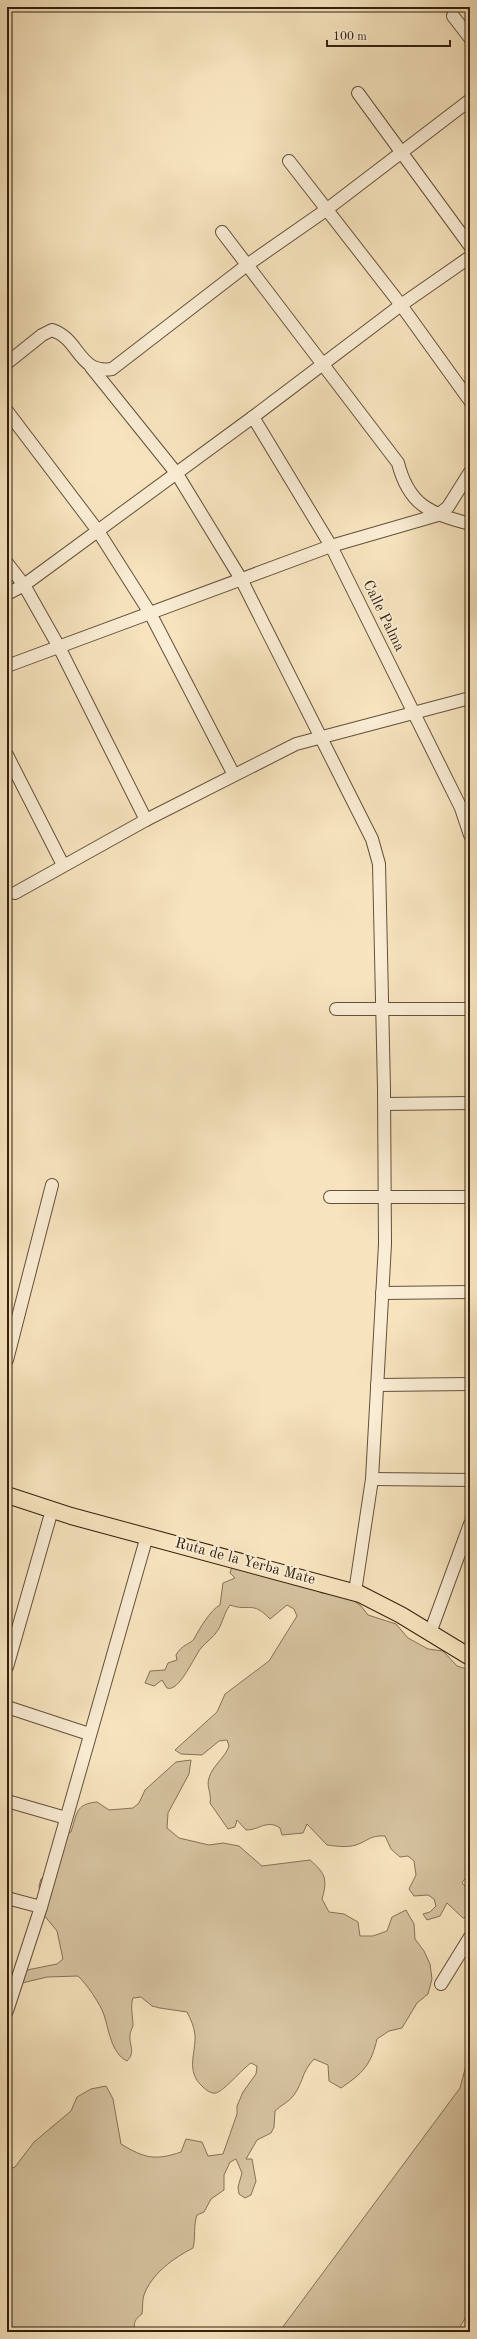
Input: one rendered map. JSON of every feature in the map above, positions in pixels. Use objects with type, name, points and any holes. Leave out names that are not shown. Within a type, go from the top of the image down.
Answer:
[{"type":"main road","name":"Ruta de la Yerba Mate","points":[[7,1495],[52,1510],[355,1592],[382,1604],[470,1657]]},
{"type":"street","points":[[453,16],[470,38]]},
{"type":"street","points":[[358,93],[470,246]]},
{"type":"street","points":[[91,367],[100,371],[112,369],[119,365],[247,265],[326,210],[470,100]]},
{"type":"street","points":[[289,161],[401,305],[470,401]]},
{"type":"street","points":[[222,232],[398,462],[402,479],[417,502],[438,515],[470,524]]},
{"type":"street","points":[[7,594],[24,586],[177,474],[401,305],[470,257]]},
{"type":"street","points":[[7,363],[42,335],[52,330],[62,333],[177,474],[241,579],[322,737],[372,839],[379,864],[385,1104],[385,1197],[382,1293],[372,1479],[355,1592]]},
{"type":"street","points":[[7,411],[98,531],[150,613],[234,775]]},
{"type":"street","name":"Calle Palma","points":[[253,417],[331,546],[413,714],[461,808],[470,835]]},
{"type":"street","points":[[7,666],[331,546],[438,515],[448,507],[470,472]]},
{"type":"street","points":[[7,563],[24,586],[59,648],[146,820]]},
{"type":"street","points":[[15,893],[146,820],[296,744],[470,698]]},
{"type":"street","points":[[7,754],[64,865]]},
{"type":"street","points":[[336,1009],[470,1009]]},
{"type":"street","points":[[385,1104],[470,1103]]},
{"type":"street","points":[[7,1360],[52,1185]]},
{"type":"street","points":[[330,1196],[470,1197]]},
{"type":"street","points":[[382,1293],[470,1292]]},
{"type":"street","points":[[377,1385],[470,1384]]},
{"type":"street","points":[[372,1479],[470,1480]]},
{"type":"street","points":[[7,1667],[52,1510]]},
{"type":"street","points":[[430,1633],[470,1524]]},
{"type":"street","points":[[7,2011],[9,1997],[41,1907],[88,1734],[147,1536]]},
{"type":"street","points":[[7,1707],[88,1734]]},
{"type":"street","points":[[7,1801],[66,1818]]},
{"type":"street","points":[[7,1898],[41,1907]]},
{"type":"street","points":[[441,1984],[470,1937]]},
{"type":"shaded area","points":[[232,1566],[307,1586],[322,1593],[349,1597],[361,1606],[368,1615],[396,1624],[408,1638],[428,1649],[443,1651],[457,1666],[470,1670],[470,1827],[467,1840],[471,1868],[470,1873],[462,1883],[470,1891],[470,1916],[463,1918],[447,1903],[440,1916],[427,1920],[423,1914],[430,1912],[436,1906],[434,1899],[428,1895],[414,1896],[409,1889],[416,1875],[414,1861],[408,1856],[400,1857],[391,1849],[385,1836],[372,1837],[352,1846],[341,1846],[327,1845],[307,1824],[303,1833],[282,1835],[280,1828],[271,1825],[246,1830],[237,1820],[235,1827],[228,1829],[210,1803],[208,1781],[213,1770],[229,1746],[227,1740],[219,1741],[202,1755],[181,1754],[175,1750],[217,1712],[225,1694],[269,1661],[297,1616],[294,1609],[287,1605],[270,1619],[264,1613],[254,1608],[236,1607],[230,1605],[220,1627],[201,1648],[177,1685],[172,1688],[167,1688],[162,1680],[154,1686],[145,1683],[150,1671],[165,1670],[168,1663],[177,1660],[176,1655],[178,1652],[193,1640],[209,1615],[216,1607],[220,1605],[223,1583],[235,1578],[230,1573]]},
{"type":"shaded area","points":[[191,1760],[189,1774],[168,1813],[167,1828],[179,1838],[209,1845],[223,1843],[239,1846],[262,1866],[310,1860],[319,1869],[324,1877],[325,1886],[322,1899],[329,1912],[344,1914],[358,1922],[360,1936],[373,1936],[387,1931],[392,1917],[406,1910],[414,1924],[415,1939],[424,1951],[430,1964],[432,1979],[428,1994],[417,2003],[402,2028],[389,2031],[377,2039],[372,2056],[365,2068],[355,2078],[341,2088],[329,2081],[328,2065],[314,2059],[307,2069],[294,2095],[290,2100],[275,2111],[274,2127],[271,2133],[257,2140],[246,2159],[252,2159],[256,2181],[251,2195],[245,2198],[239,2194],[238,2187],[242,2173],[236,2159],[230,2162],[224,2175],[224,2190],[211,2199],[204,2212],[197,2215],[193,2248],[178,2256],[164,2267],[152,2280],[148,2287],[143,2297],[142,2314],[134,2324],[135,2332],[7,2332],[7,2170],[15,2167],[34,2142],[71,2111],[77,2097],[91,2089],[106,2086],[113,2099],[121,2144],[136,2152],[150,2157],[164,2157],[172,2155],[181,2152],[186,2139],[202,2142],[208,2156],[223,2154],[237,2114],[237,2106],[243,2092],[256,2074],[257,2066],[251,2063],[216,2093],[207,2090],[194,2075],[193,2062],[195,2035],[187,2012],[152,2006],[141,1997],[133,1998],[132,2001],[133,2026],[130,2033],[130,2039],[132,2052],[127,2061],[117,2053],[100,2006],[78,1976],[47,1977],[18,1984],[12,1981],[12,1973],[57,1964],[63,1959],[57,1931],[43,1914],[39,1886],[41,1879],[52,1868],[64,1835],[71,1832],[78,1811],[84,1805],[97,1802],[109,1810],[133,1808],[139,1803],[145,1790],[176,1762]]},
{"type":"shaded area","points":[[470,2050],[470,2310],[457,2332],[279,2332],[460,2088]]}]
